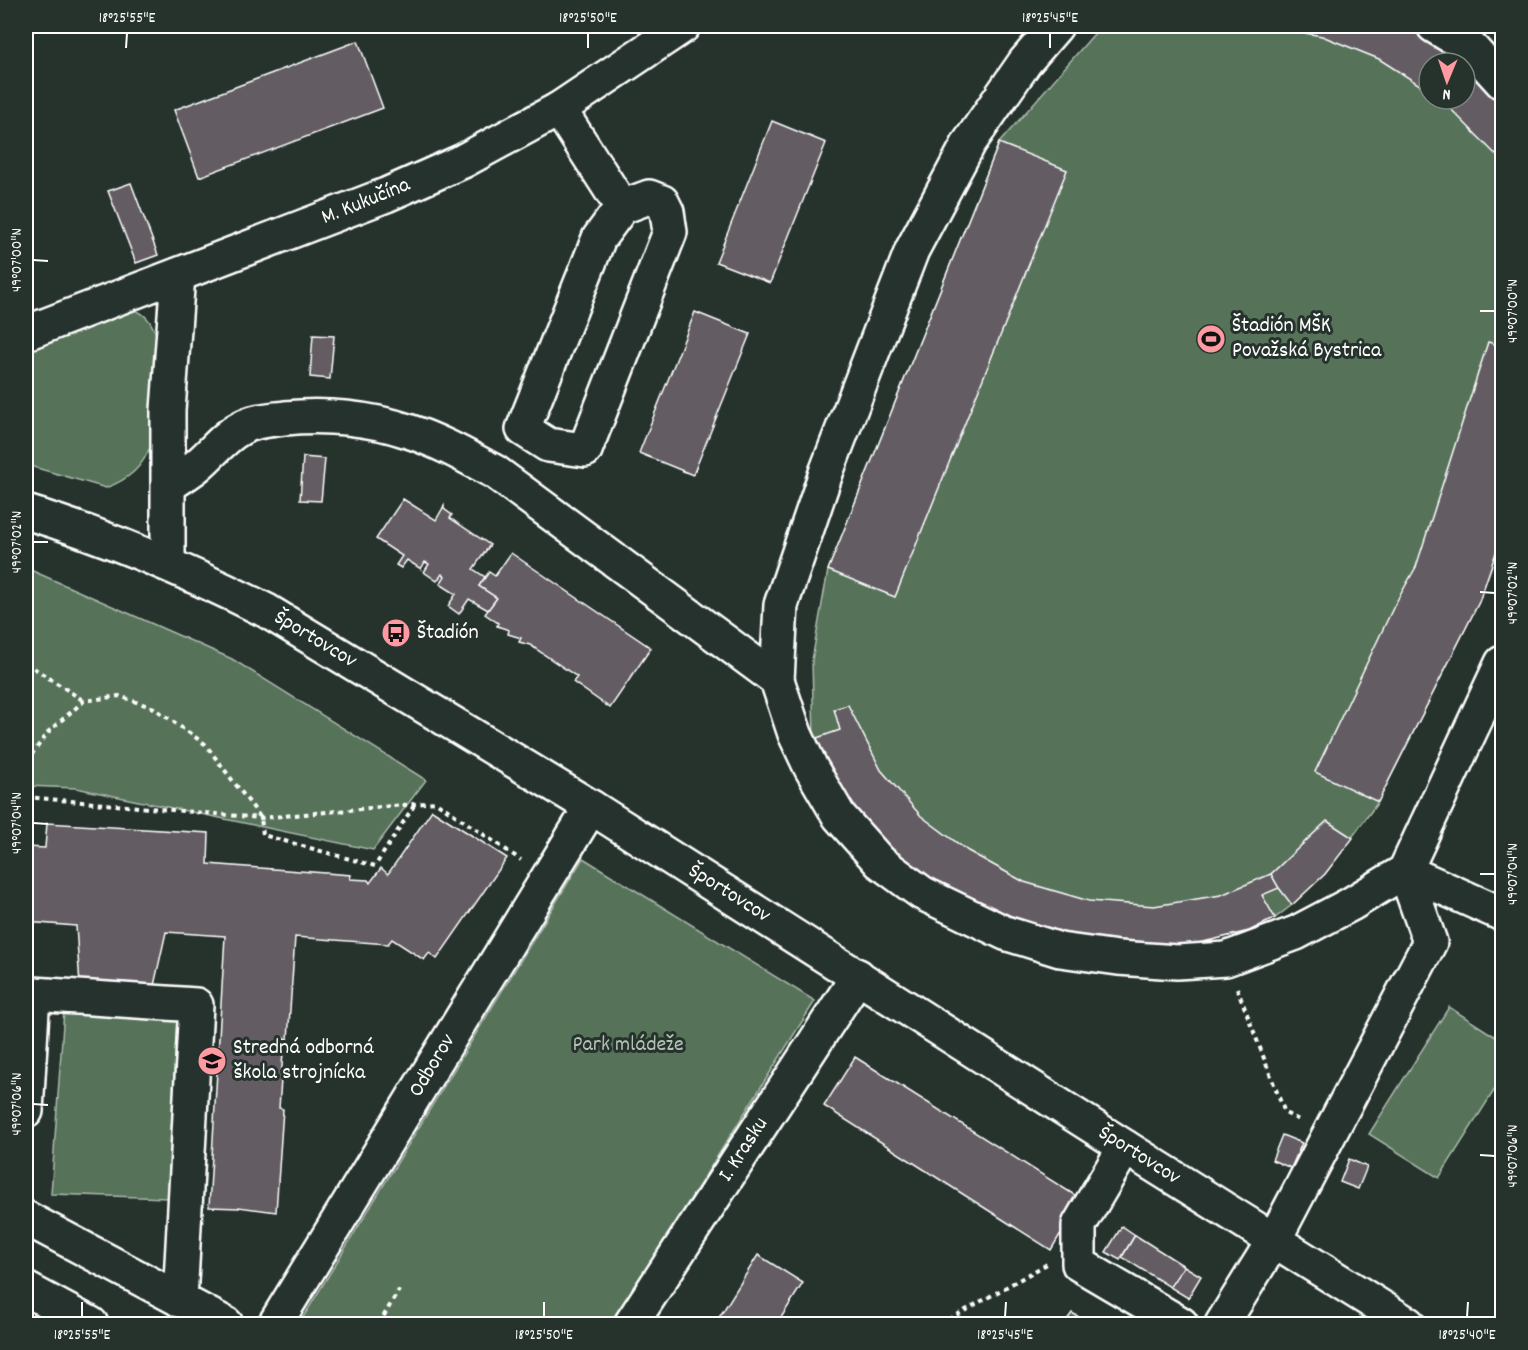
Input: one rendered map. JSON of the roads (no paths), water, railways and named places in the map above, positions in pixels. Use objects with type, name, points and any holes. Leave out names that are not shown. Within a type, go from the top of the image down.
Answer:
[{"type":"street","name":"M. Kukučína","points":[[26,333],[386,195],[463,161],[559,109],[683,26]]},
{"type":"street","points":[[1056,26],[1025,62],[969,143],[912,250],[827,470],[781,605],[777,680],[795,734],[811,768],[839,816],[880,862],[922,893],[1005,933],[1060,950],[1118,958],[1177,962],[1226,959],[1296,933],[1351,904],[1405,871],[1503,663]]},
{"type":"street","points":[[1434,26],[1472,49],[1503,82]]},
{"type":"street","points":[[559,109],[622,207]]},
{"type":"street","points":[[649,197],[662,202],[668,212],[670,232],[585,450],[548,445],[523,429],[599,237],[622,207],[649,197]]},
{"type":"street","points":[[168,564],[169,380],[178,275]]},
{"type":"street","points":[[169,485],[200,463],[231,434],[241,427],[258,421],[308,416],[327,417],[408,430],[444,445],[495,472],[777,680]]},
{"type":"street","points":[[26,491],[57,521]]},
{"type":"street","name":"Športovcov","points":[[26,512],[57,521],[168,564],[267,611],[591,807],[1125,1148],[1408,1324]]},
{"type":"street","name":"Odborov","points":[[275,1324],[591,807]]},
{"type":"street","points":[[1405,871],[1503,914]]},
{"type":"street","points":[[1222,1324],[1274,1240],[1430,942],[1405,871]]},
{"type":"street","name":"I. Krasku","points":[[632,1324],[858,976]]},
{"type":"street","points":[[26,1111],[33,994],[196,1005],[180,1300]]},
{"type":"street","points":[[1125,1148],[1079,1225],[1079,1264],[1181,1324]]},
{"type":"street","points":[[26,1218],[226,1324]]},
{"type":"street","points":[[26,1289],[91,1324]]},
{"type":"place","name":"Štadión MŠK Považská Bystrica","points":[[1211,339]]},
{"type":"place","name":"Štadión","points":[[396,633]]},
{"type":"place","name":"Stredná odborná škola strojnícka","points":[[212,1061]]},
{"type":"park label","name":"Park mládeže","points":[[628,1045]]}]
